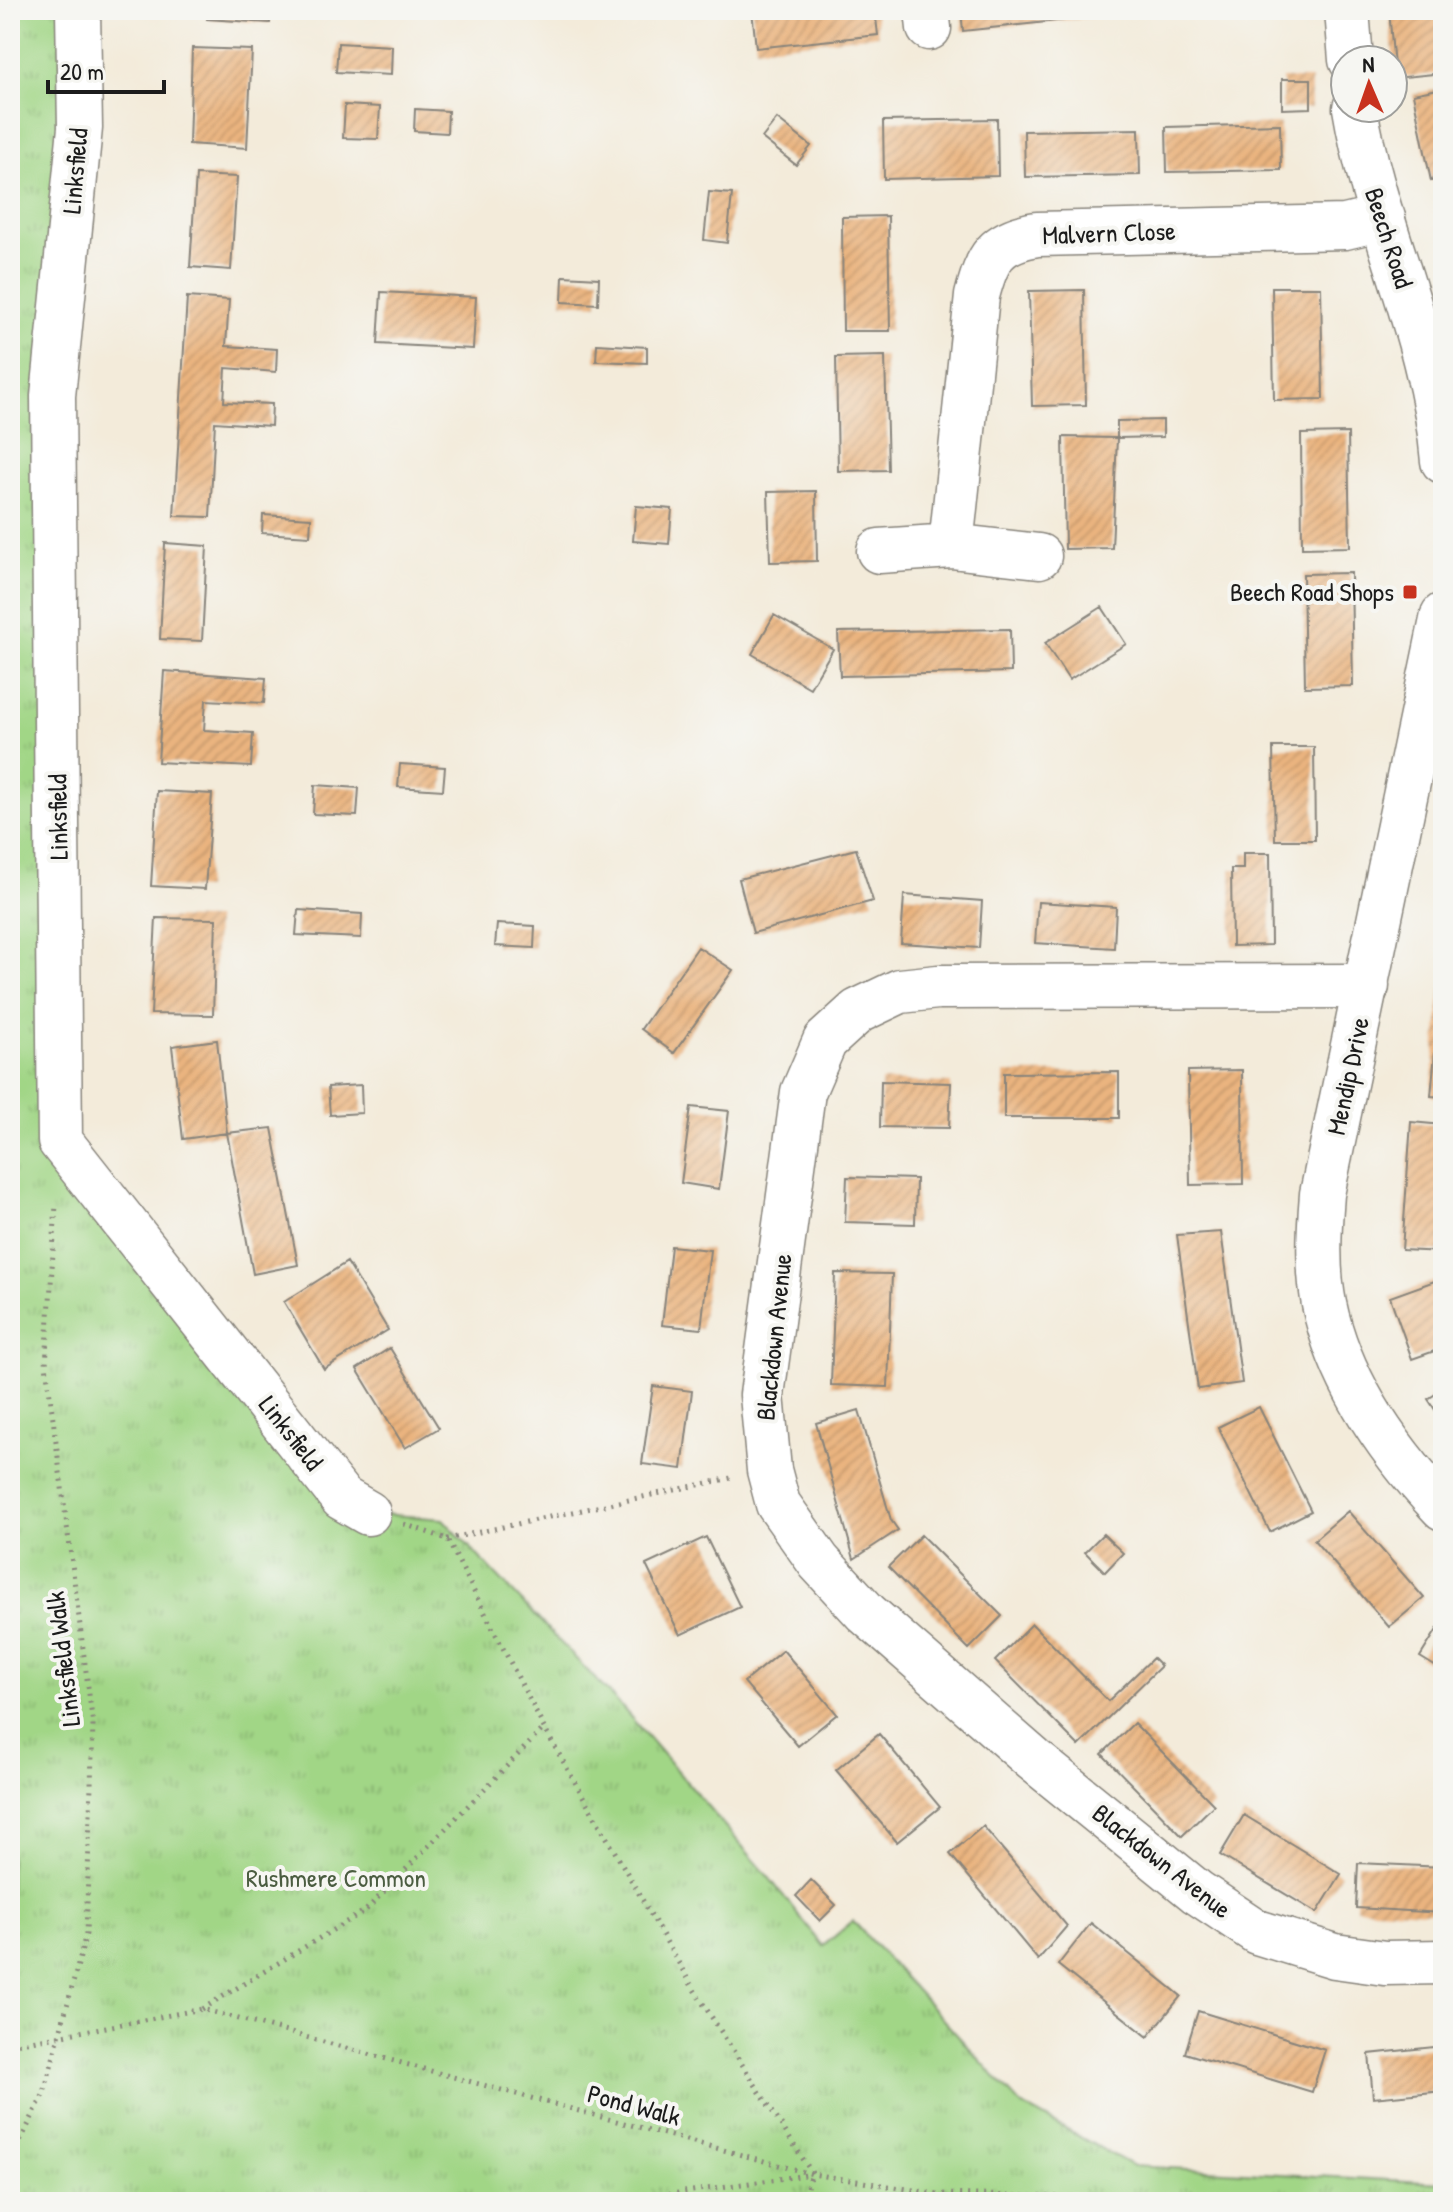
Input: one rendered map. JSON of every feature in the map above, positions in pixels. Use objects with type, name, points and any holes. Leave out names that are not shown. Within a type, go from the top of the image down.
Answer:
[{"type":"street","name":"Linksfield","points":[[78,10],[80,128],[53,396],[60,1141],[342,1498],[368,1513]]},
{"type":"street","points":[[1347,10],[1350,44]]},
{"type":"street","name":"Beech Road","points":[[1358,124],[1366,169],[1425,358],[1443,461]]},
{"type":"street","name":"Malvern Close","points":[[951,546],[977,296],[985,265],[998,248],[1017,237],[1037,234],[1345,227],[1383,218]]},
{"type":"street","points":[[879,551],[951,546],[1039,556]]},
{"type":"street","name":"Mendip Drive","points":[[1443,615],[1322,1194],[1319,1237],[1324,1306],[1350,1374],[1379,1431],[1402,1463],[1443,1508]]},
{"type":"street","name":"Blackdown Avenue","points":[[1367,986],[938,987],[900,991],[858,1011],[825,1041],[803,1092],[762,1395],[769,1470],[778,1504],[819,1562],[866,1613],[1034,1760],[1197,1892],[1257,1932],[1335,1956],[1385,1963],[1443,1962]]},
{"type":"path","name":"Linksfield Walk","points":[[10,2162],[44,2093],[86,1934],[93,1725],[46,1365],[60,1141]]},
{"type":"path","points":[[368,1513],[447,1539],[769,1470]]},
{"type":"path","points":[[447,1539],[544,1728],[693,1988],[812,2174]]},
{"type":"path","points":[[202,2009],[366,1910],[544,1728]]},
{"type":"path","name":"Pond Walk","points":[[10,2045],[202,2009],[812,2174],[939,2194],[1258,2202]]},
{"type":"path","points":[[613,2202],[812,2174]]},
{"type":"path","points":[[801,2202],[812,2174]]},
{"type":"green space","name":"Rushmere Common","points":[[10,10],[78,10],[60,1141],[369,1513],[443,1519],[621,1706],[767,1875],[823,1946],[853,1921],[1021,2105],[1133,2166],[1443,2183],[1443,2202],[10,2202]]},
{"type":"building","points":[[208,10],[271,10],[270,23],[207,19]]},
{"type":"building","points":[[752,10],[875,10],[878,35],[756,48]]},
{"type":"building","points":[[961,10],[1111,10],[1112,15],[963,31]]},
{"type":"building","points":[[1389,10],[1443,10],[1443,73],[1409,77],[1409,44],[1392,44]]},
{"type":"building","points":[[338,43],[392,46],[391,75],[336,72]]},
{"type":"building","points":[[192,48],[252,50],[247,148],[189,144]]},
{"type":"building","points":[[1282,79],[1311,79],[1311,108],[1282,109]]},
{"type":"building","points":[[1443,88],[1443,179],[1431,181],[1413,94]]},
{"type":"building","points":[[345,105],[380,107],[378,139],[343,138]]},
{"type":"building","points":[[415,109],[448,111],[447,133],[414,131]]},
{"type":"building","points":[[777,119],[811,146],[796,165],[762,138]]},
{"type":"building","points":[[997,119],[998,176],[884,179],[883,121]]},
{"type":"building","points":[[1280,124],[1281,170],[1167,172],[1166,127]]},
{"type":"building","points":[[1139,129],[1140,175],[1025,177],[1024,131]]},
{"type":"building","points":[[196,175],[237,177],[231,270],[190,267]]},
{"type":"building","points":[[709,192],[732,194],[727,243],[704,240]]},
{"type":"building","points":[[888,216],[890,331],[843,331],[842,217]]},
{"type":"building","points":[[563,276],[599,278],[598,304],[562,302]]},
{"type":"building","points":[[1272,287],[1321,287],[1323,399],[1274,400]]},
{"type":"building","points":[[1084,290],[1086,405],[1032,406],[1029,291]]},
{"type":"building","points":[[381,292],[476,297],[473,349],[378,344]]},
{"type":"building","points":[[187,297],[229,300],[226,346],[277,349],[276,372],[226,368],[224,402],[272,404],[271,426],[215,422],[210,517],[174,516]]},
{"type":"building","points":[[597,344],[647,347],[647,363],[596,361]]},
{"type":"building","points":[[885,356],[888,470],[838,471],[836,357]]},
{"type":"building","points":[[1163,420],[1163,437],[1117,438],[1117,421]]},
{"type":"building","points":[[1348,433],[1350,547],[1302,548],[1301,434]]},
{"type":"building","points":[[1063,437],[1117,438],[1112,548],[1065,549]]},
{"type":"building","points":[[816,491],[817,561],[770,562],[768,492]]},
{"type":"building","points":[[636,506],[672,509],[669,544],[633,541]]},
{"type":"building","points":[[263,515],[311,518],[310,536],[262,533]]},
{"type":"building","points":[[165,543],[207,546],[202,641],[160,639]]},
{"type":"building","points":[[1351,573],[1353,686],[1305,687],[1303,574]]},
{"type":"building","points":[[1102,607],[1126,644],[1069,680],[1045,643]]},
{"type":"building","points":[[774,615],[833,649],[810,688],[752,654]]},
{"type":"building","points":[[1010,629],[1011,672],[840,676],[838,632]]},
{"type":"building","points":[[164,671],[266,678],[264,703],[206,700],[204,730],[253,733],[251,767],[158,762]]},
{"type":"building","points":[[1273,747],[1314,747],[1315,840],[1275,840]]},
{"type":"building","points":[[400,764],[445,767],[443,790],[398,787]]},
{"type":"building","points":[[315,785],[359,788],[357,816],[313,814]]},
{"type":"building","points":[[157,791],[212,794],[205,889],[151,886]]},
{"type":"building","points":[[856,849],[873,901],[753,933],[739,879]]},
{"type":"building","points":[[1243,853],[1270,853],[1271,945],[1232,946],[1231,869],[1243,869]]},
{"type":"building","points":[[904,895],[982,901],[979,948],[901,943]]},
{"type":"building","points":[[1038,902],[1116,907],[1114,948],[1035,943]]},
{"type":"building","points":[[298,910],[362,914],[361,938],[296,935]]},
{"type":"building","points":[[156,918],[216,919],[213,1015],[151,1014]]},
{"type":"building","points":[[497,924],[535,926],[534,948],[495,946]]},
{"type":"building","points":[[698,947],[733,970],[674,1053],[641,1029]]},
{"type":"building","points":[[1443,988],[1443,1097],[1431,1096]]},
{"type":"building","points":[[217,1040],[227,1133],[183,1139],[172,1046]]},
{"type":"building","points":[[1242,1070],[1243,1184],[1190,1185],[1188,1071]]},
{"type":"building","points":[[1119,1072],[1119,1118],[1004,1118],[1004,1073]]},
{"type":"building","points":[[881,1081],[951,1083],[949,1128],[880,1127]]},
{"type":"building","points":[[361,1085],[362,1113],[330,1115],[328,1087]]},
{"type":"building","points":[[691,1107],[729,1111],[719,1189],[681,1183]]},
{"type":"building","points":[[1411,1122],[1443,1125],[1443,1252],[1402,1250]]},
{"type":"building","points":[[272,1128],[298,1265],[253,1274],[227,1133]]},
{"type":"building","points":[[847,1177],[916,1179],[915,1224],[845,1222]]},
{"type":"building","points":[[1221,1232],[1242,1383],[1198,1389],[1177,1235]]},
{"type":"building","points":[[671,1246],[710,1250],[701,1329],[662,1325]]},
{"type":"building","points":[[347,1262],[388,1330],[324,1369],[284,1302]]},
{"type":"building","points":[[835,1273],[892,1274],[888,1387],[831,1385]]},
{"type":"building","points":[[1443,1278],[1443,1348],[1412,1359],[1390,1297]]},
{"type":"building","points":[[390,1348],[439,1428],[405,1448],[357,1369]]},
{"type":"building","points":[[653,1386],[692,1391],[682,1469],[642,1464]]},
{"type":"building","points":[[1443,1389],[1443,1422],[1428,1399]]},
{"type":"building","points":[[1259,1407],[1311,1511],[1270,1532],[1218,1427]]},
{"type":"building","points":[[859,1410],[891,1520],[898,1530],[854,1559],[816,1423]]},
{"type":"building","points":[[1348,1511],[1424,1598],[1389,1627],[1314,1540]]},
{"type":"building","points":[[1103,1534],[1123,1553],[1105,1572],[1085,1552]]},
{"type":"building","points":[[921,1535],[1002,1616],[969,1649],[888,1567]]},
{"type":"building","points":[[706,1537],[740,1607],[680,1635],[646,1565]]},
{"type":"building","points":[[1443,1620],[1443,1671],[1420,1657]]},
{"type":"building","points":[[1032,1624],[1108,1701],[1153,1658],[1161,1666],[1079,1746],[995,1661]]},
{"type":"building","points":[[783,1650],[837,1714],[798,1746],[744,1682]]},
{"type":"building","points":[[1134,1723],[1214,1805],[1182,1836],[1102,1754]]},
{"type":"building","points":[[879,1734],[940,1807],[897,1842],[836,1770]]},
{"type":"building","points":[[1244,1815],[1341,1874],[1317,1913],[1220,1855]]},
{"type":"building","points":[[983,1826],[1067,1926],[1038,1960],[950,1854]]},
{"type":"building","points":[[1358,1863],[1443,1867],[1443,1913],[1356,1908]]},
{"type":"building","points":[[811,1880],[836,1905],[820,1921],[796,1896]]},
{"type":"building","points":[[1091,1923],[1181,1996],[1148,2037],[1058,1965]]},
{"type":"building","points":[[1198,2011],[1325,2050],[1312,2092],[1185,2053]]},
{"type":"building","points":[[1443,2046],[1443,2091],[1373,2098],[1369,2054]]},
{"type":"place","name":"Beech Road Shops","points":[[1410,592]]}]
